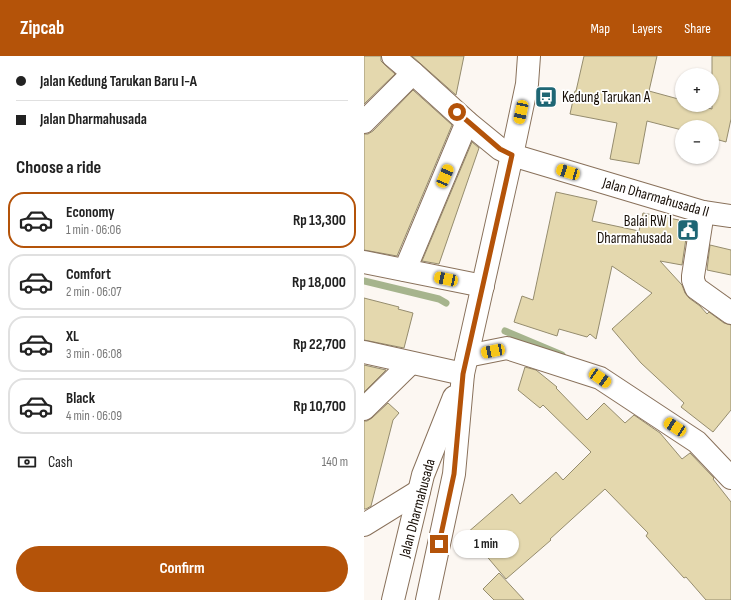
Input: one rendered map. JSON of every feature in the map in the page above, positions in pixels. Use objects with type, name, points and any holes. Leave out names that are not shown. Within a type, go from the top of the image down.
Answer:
[{"type":"street","name":"Jalan Dharmahusada II","points":[[393,56],[467,122],[500,149],[512,155],[703,212],[731,216]]},
{"type":"street","name":"Jalan Dharmahusada","points":[[427,600],[454,474],[465,365],[527,84],[529,56]]},
{"type":"street","name":"Jalan Dharmahusada","points":[[527,84],[538,56]]},
{"type":"street","points":[[364,122],[413,73]]},
{"type":"street","points":[[405,270],[467,122]]},
{"type":"street","points":[[703,212],[693,280],[696,288],[731,313]]},
{"type":"street","points":[[364,262],[483,286]]},
{"type":"street","points":[[364,352],[411,363],[465,365],[506,348],[600,378],[696,442],[731,478]]},
{"type":"street","points":[[364,409],[411,363]]},
{"type":"street","name":"Jalan Dharmahusada","points":[[393,600],[423,476],[465,365]]},
{"type":"street","points":[[364,525],[419,491]]},
{"type":"building","points":[[364,56],[381,56],[381,61],[395,74],[364,104]]},
{"type":"building","points":[[412,56],[464,56],[456,95],[421,64]]},
{"type":"building","points":[[584,56],[657,56],[649,91],[675,98],[675,112],[719,112],[719,68],[712,68],[712,56],[731,56],[731,119],[726,142],[719,140],[719,120],[675,120],[675,128],[647,121],[639,164],[610,159],[617,123],[570,114]]},
{"type":"building","points":[[413,90],[452,125],[397,256],[364,250],[364,134],[368,134],[373,131]]},
{"type":"building","points":[[472,142],[479,148],[439,264],[422,261]]},
{"type":"building","points":[[556,192],[597,201],[592,221],[639,231],[643,213],[679,220],[679,223],[688,225],[682,265],[660,261],[682,285],[689,298],[700,306],[707,314],[709,312],[724,323],[731,325],[731,410],[713,432],[681,407],[684,403],[641,363],[612,329],[652,293],[612,266],[596,339],[590,334],[587,337],[559,329],[557,336],[514,322],[522,296],[533,300]]},
{"type":"building","points":[[710,245],[731,250],[731,275],[707,270]]},
{"type":"building","points":[[364,298],[399,307],[398,309],[413,313],[404,348],[364,340]]},
{"type":"building","points":[[364,365],[386,370],[364,392]]},
{"type":"building","points":[[525,367],[536,370],[557,387],[556,388],[587,420],[604,403],[625,423],[634,415],[660,433],[682,459],[690,453],[714,478],[713,479],[731,502],[731,600],[706,600],[646,536],[648,533],[605,489],[550,539],[551,540],[506,579],[467,533],[512,494],[520,504],[556,472],[563,480],[591,452],[543,405],[540,408],[518,390]]},
{"type":"building","points":[[388,403],[399,413],[393,420],[371,506],[364,509],[364,421],[372,418]]},
{"type":"building","points":[[499,573],[524,600],[494,600],[483,589]]},
{"type":"waterway","points":[[364,281],[439,299],[446,303]]},
{"type":"waterway","points":[[505,331],[562,355]]},
{"type":"place","name":"Kedung Tarukan A","points":[[546,97]]},
{"type":"place","name":"Balai RW I Dharmahusada","points":[[688,230]]},
{"type":"route","points":[[439,544],[454,474],[463,374],[512,155],[500,149],[457,112]]}]
